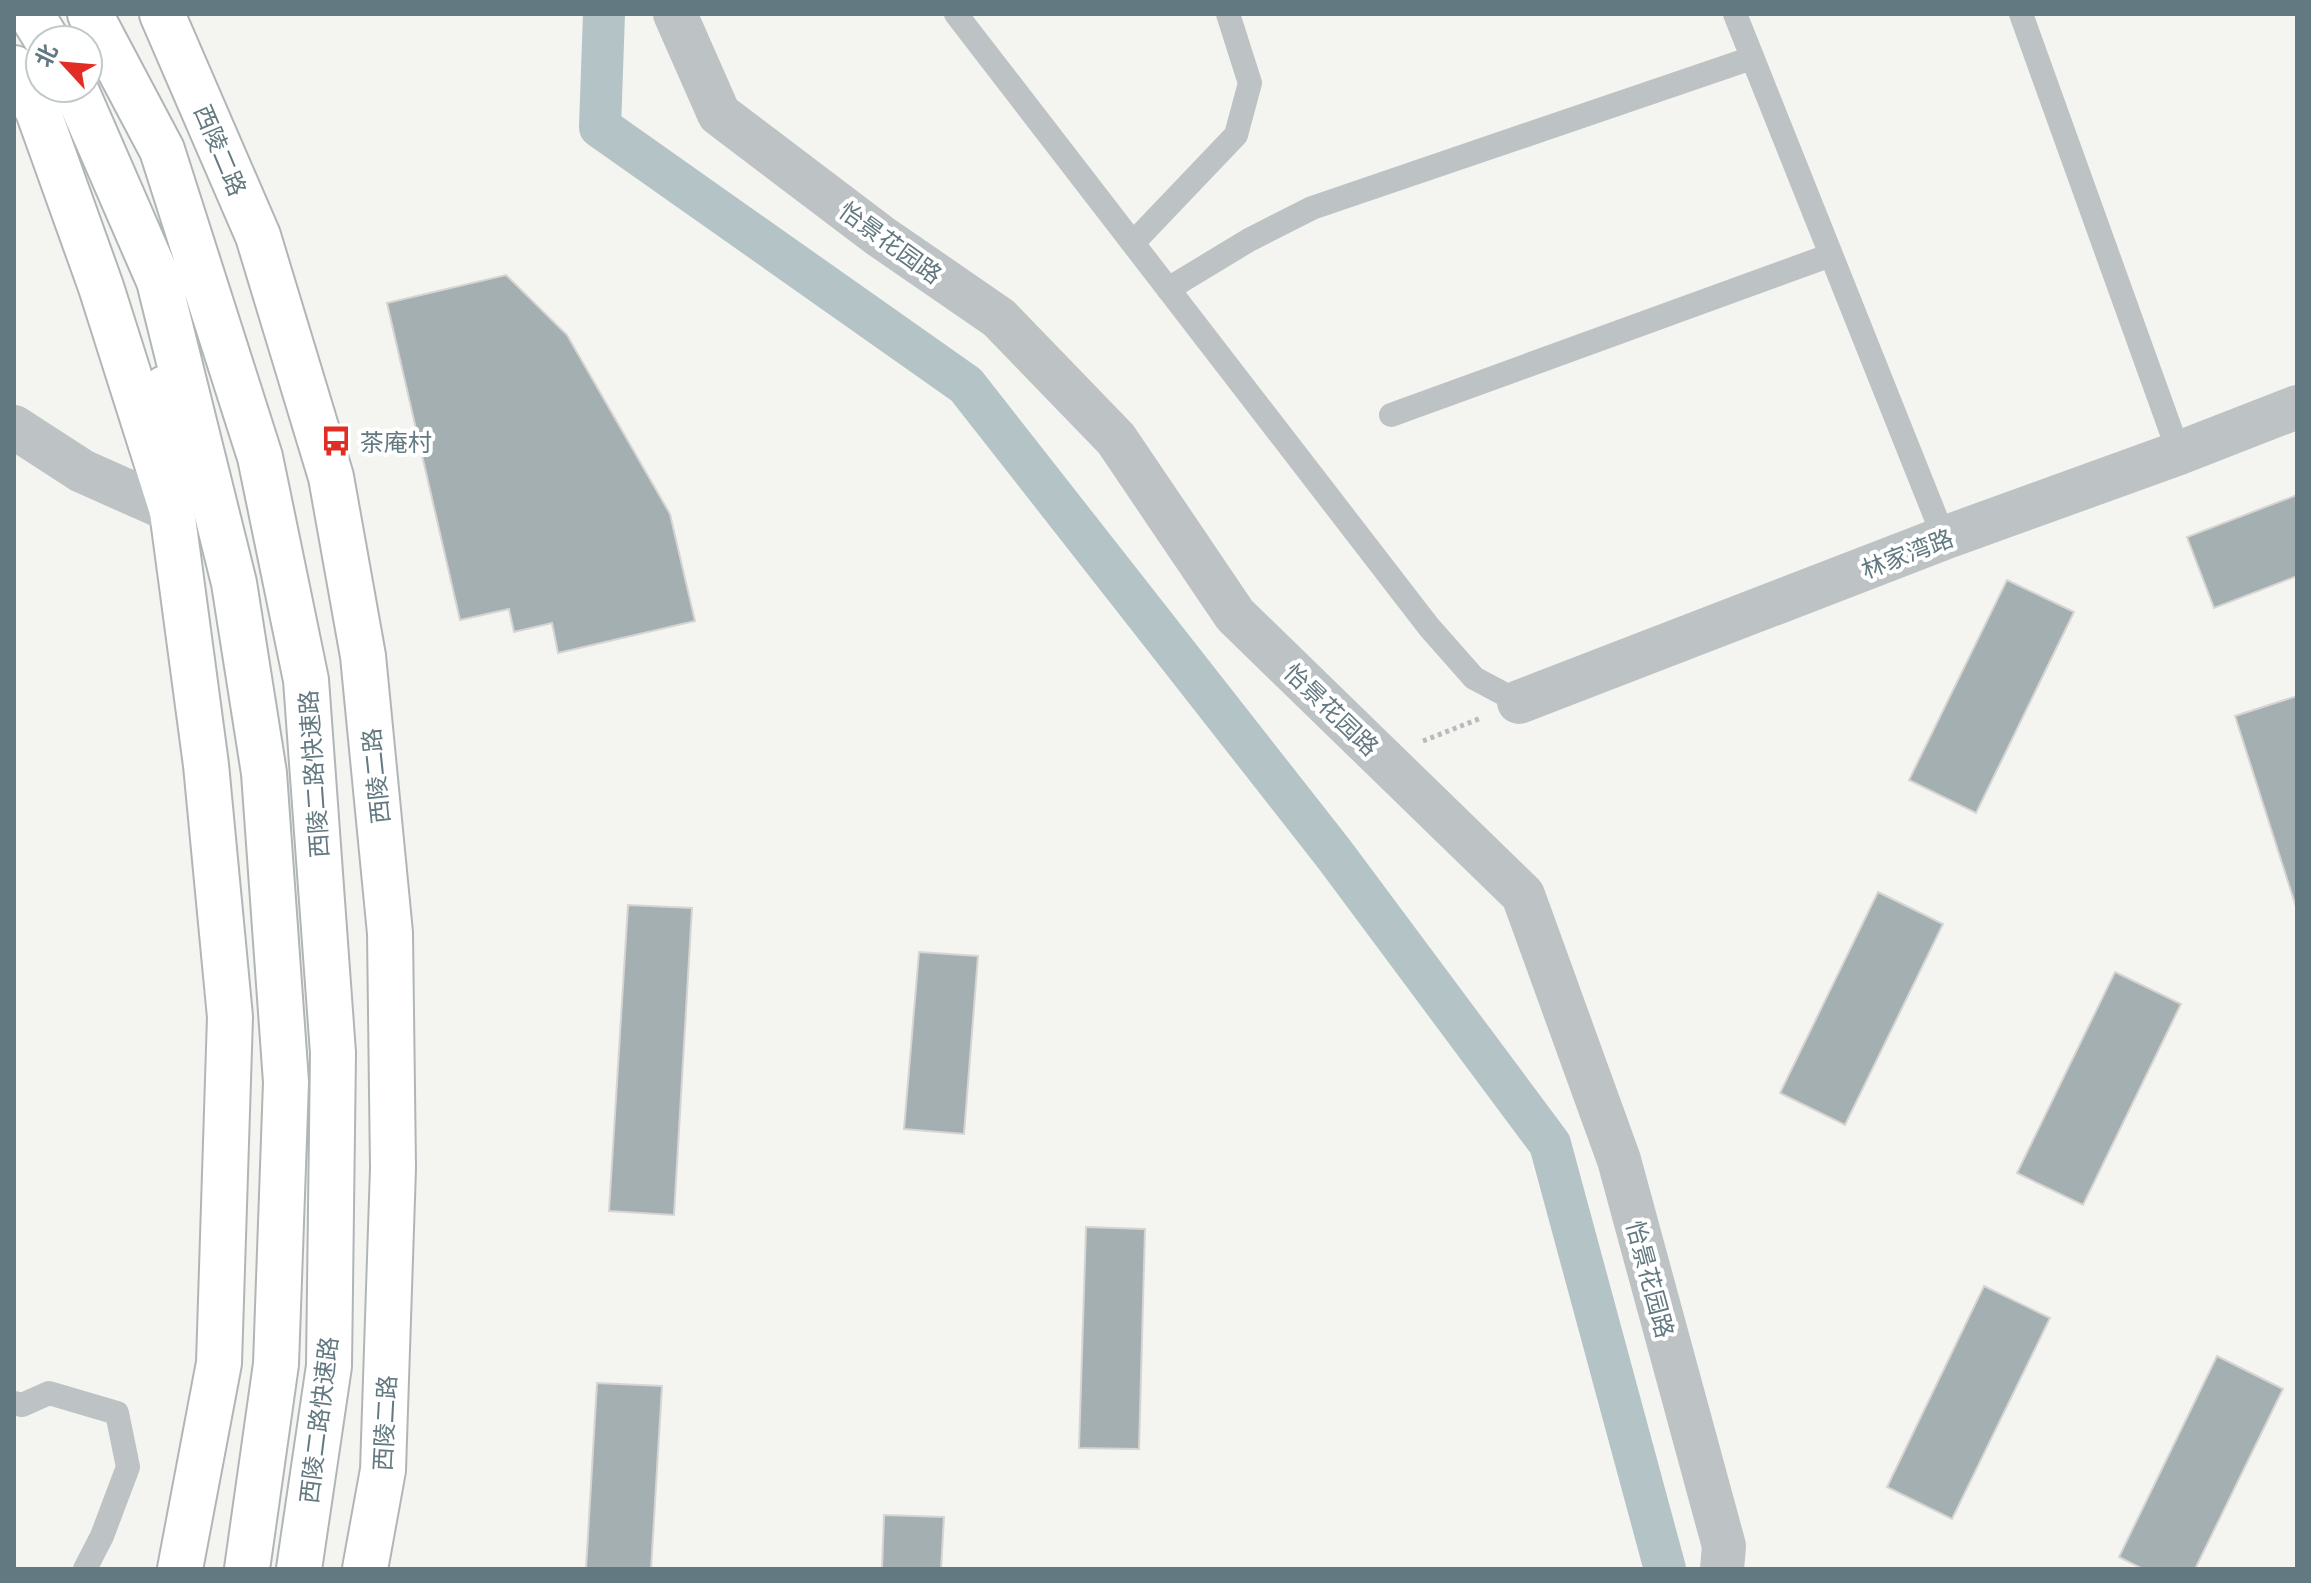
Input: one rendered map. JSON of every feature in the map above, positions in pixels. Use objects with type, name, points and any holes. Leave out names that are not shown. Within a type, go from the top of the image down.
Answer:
[{"type":"main road","name":"西陵二路快速路","points":[[90,14],[162,150],[260,457],[306,680],[333,1053],[329,1366],[299,1569]]},
{"type":"main road","name":"西陵二路","points":[[162,14],[258,236],[331,477],[363,656],[390,933],[393,1168],[383,1470],[365,1569]]},
{"type":"main road","points":[[14,68],[44,126],[101,287],[172,511]]},
{"type":"main road","name":"西陵二路快速路","points":[[82,104],[159,281],[234,583],[264,773],[286,1082],[276,1364],[247,1569]]},
{"type":"main road","points":[[159,281],[172,511],[206,765],[230,1017],[219,1363],[180,1569]]},
{"type":"street","name":"怡景花园路","points":[[675,14],[719,114],[880,236],[999,318],[1116,439],[1235,615],[1523,895],[1619,1160],[1724,1546],[1722,1569]]},
{"type":"street","name":"林家湾路","points":[[1519,702],[1944,538],[2297,407]]},
{"type":"street","points":[[14,427],[82,471],[172,511]]},
{"type":"lane","points":[[956,14],[1429,627],[1474,678],[1519,702]]},
{"type":"lane","points":[[1133,243],[1236,135],[1250,83],[1228,14]]},
{"type":"lane","points":[[1735,14],[1944,538]]},
{"type":"lane","points":[[2021,14],[2179,453]]},
{"type":"lane","points":[[1168,289],[1249,240],[1312,208],[1752,58]]},
{"type":"lane","points":[[1391,415],[1831,255]]},
{"type":"lane","points":[[14,1403],[22,1405],[49,1393],[117,1413],[128,1467],[102,1536],[85,1569]]},
{"type":"path","points":[[1382,758],[1519,702]]},
{"type":"building","points":[[506,275],[567,335],[670,514],[695,621],[558,653],[552,623],[514,632],[509,609],[460,620],[387,303]]},
{"type":"building","points":[[2297,495],[2297,576],[2214,608],[2187,537]]},
{"type":"building","points":[[2007,580],[2074,612],[1976,813],[1909,780]]},
{"type":"building","points":[[2297,696],[2297,910],[2235,716]]},
{"type":"building","points":[[1878,892],[1943,924],[1845,1125],[1780,1093]]},
{"type":"building","points":[[628,905],[692,908],[674,1215],[609,1211]]},
{"type":"building","points":[[919,952],[978,956],[964,1134],[904,1129]]},
{"type":"building","points":[[2115,972],[2181,1004],[2083,1205],[2017,1173]]},
{"type":"building","points":[[1086,1227],[1145,1229],[1139,1449],[1079,1448]]},
{"type":"building","points":[[1984,1286],[2050,1318],[1952,1519],[1887,1487]]},
{"type":"building","points":[[2217,1356],[2283,1389],[2195,1569],[2143,1569],[2119,1557]]},
{"type":"building","points":[[597,1383],[662,1386],[651,1569],[586,1569]]},
{"type":"building","points":[[884,1515],[944,1517],[941,1569],[882,1569]]},
{"type":"waterway","points":[[604,14],[600,127],[966,385],[1334,854],[1550,1144],[1665,1569]]},
{"type":"place","name":"茶庵村","points":[[336,441]]}]
